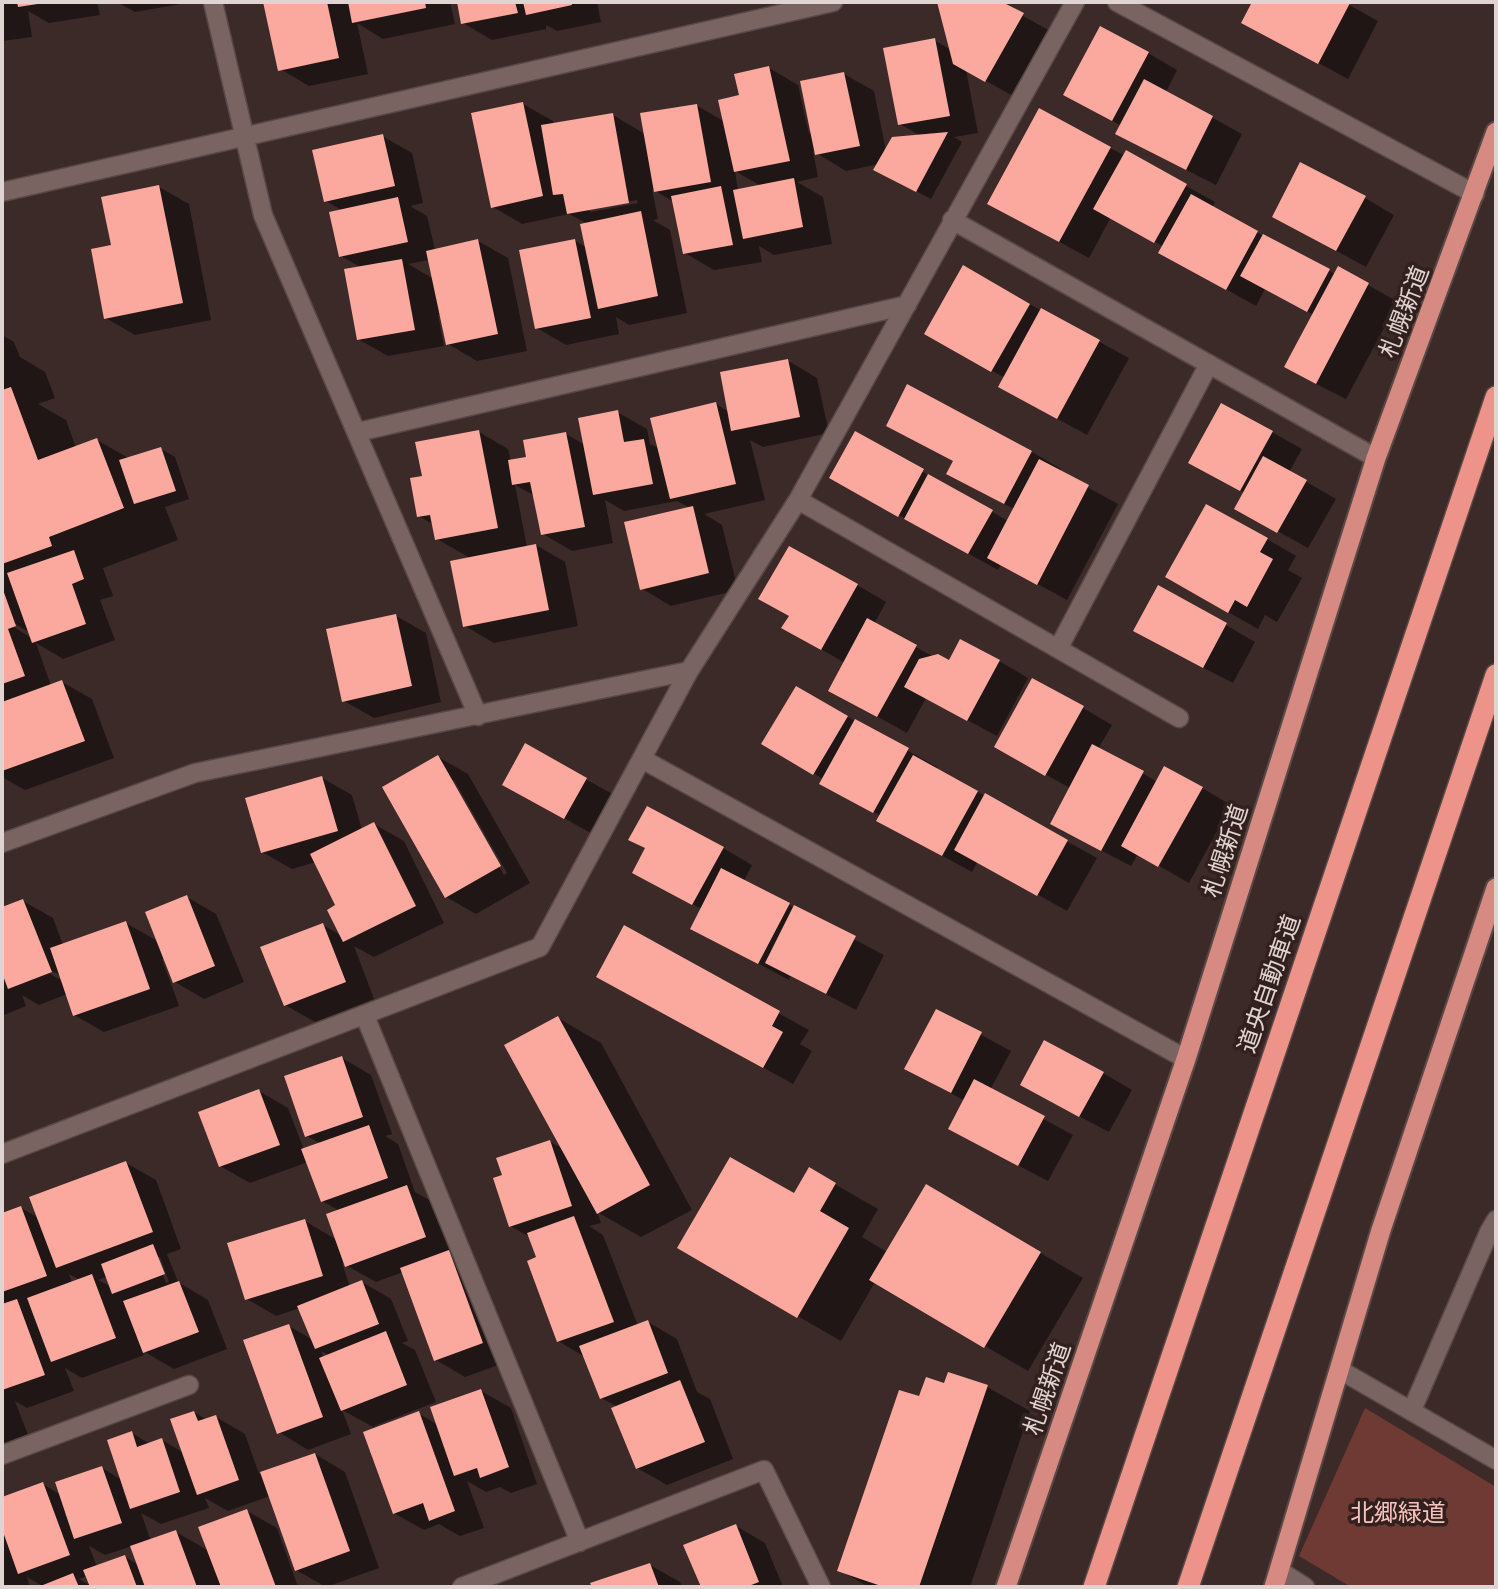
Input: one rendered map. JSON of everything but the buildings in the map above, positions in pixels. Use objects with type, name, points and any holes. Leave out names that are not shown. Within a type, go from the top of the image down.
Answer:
[{"type":"highway","name":"札幌新道","points":[[1006,1587],[1186,1059],[1376,458],[1496,132]]},
{"type":"highway","name":"道央自動車道","points":[[1094,1587],[1496,397]]},
{"type":"highway","points":[[1188,1587],[1496,675]]},
{"type":"highway","points":[[1277,1579],[1381,1230],[1496,888]]},
{"type":"street","points":[[213,2],[263,215],[478,716]]},
{"type":"street","points":[[2,192],[833,2]]},
{"type":"street","points":[[2,1154],[540,947],[690,671],[798,500],[1074,2]]},
{"type":"street","points":[[1117,2],[1475,194]]},
{"type":"street","points":[[952,220],[1376,458]]},
{"type":"street","points":[[358,432],[907,305]]},
{"type":"street","points":[[1059,648],[1209,364]]},
{"type":"street","points":[[798,500],[1179,718]]},
{"type":"street","points":[[2,843],[195,773],[690,671]]},
{"type":"street","points":[[642,759],[1186,1059]]},
{"type":"street","points":[[365,1016],[580,1542]]},
{"type":"street","points":[[1412,1409],[1496,1220]]},
{"type":"street","points":[[1340,1370],[1412,1409],[1496,1460]]},
{"type":"street","points":[[2,1455],[189,1385]]},
{"type":"street","points":[[462,1587],[764,1469],[821,1587]]},
{"type":"street","points":[[1277,1579],[1305,1587]]},
{"type":"green space","name":"北郷緑道","points":[[1365,1408],[1496,1487],[1496,1587],[1351,1587],[1299,1556]]}]
